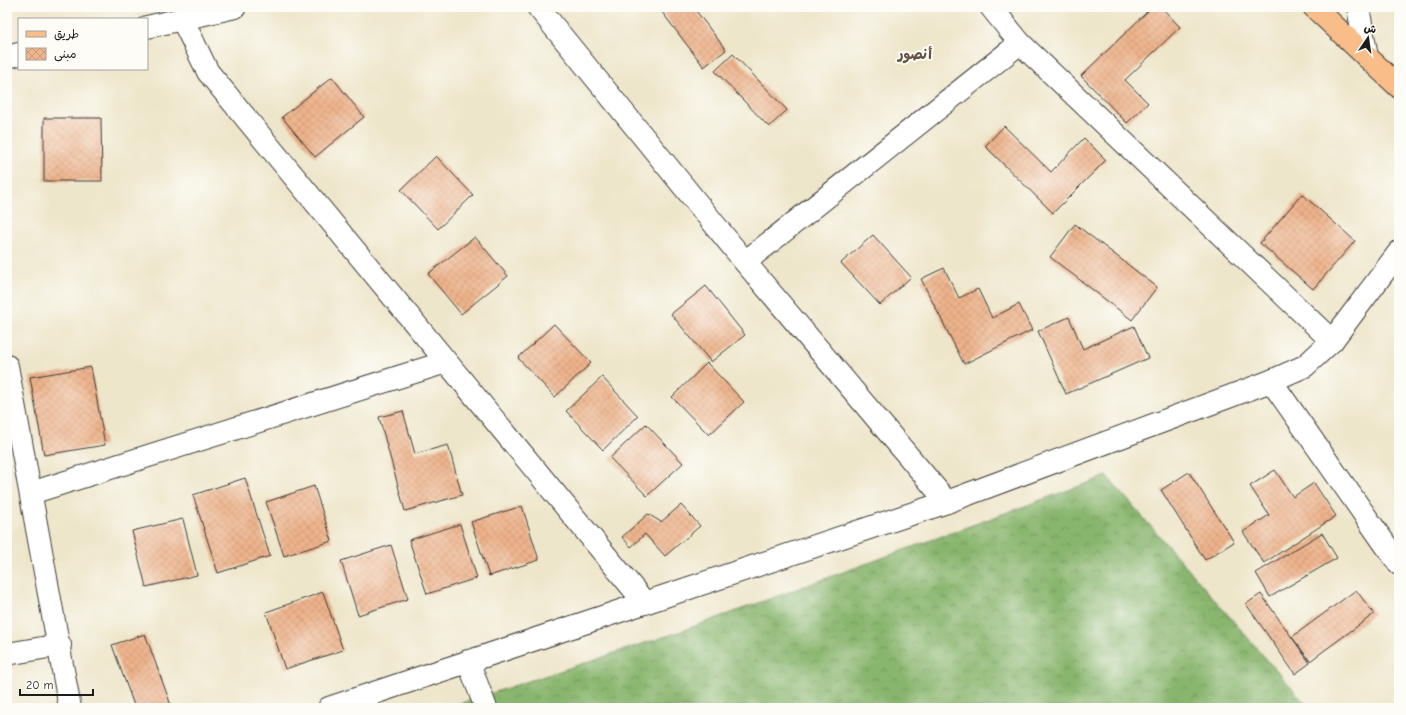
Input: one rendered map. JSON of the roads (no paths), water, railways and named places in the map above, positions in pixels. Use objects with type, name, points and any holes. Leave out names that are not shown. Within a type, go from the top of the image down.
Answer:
[{"type":"main road","points":[[1314,7],[1399,87]]},
{"type":"street","points":[[148,27],[235,7]]},
{"type":"street","points":[[538,7],[745,262],[947,502]]},
{"type":"street","points":[[991,7],[1020,43],[1332,341]]},
{"type":"street","points":[[1358,7],[1367,57]]},
{"type":"street","points":[[182,19],[208,72],[645,603]]},
{"type":"street","points":[[745,262],[1020,43]]},
{"type":"street","points":[[7,57],[18,54]]},
{"type":"street","points":[[329,708],[947,502],[1271,381],[1305,366],[1332,341],[1399,252]]},
{"type":"street","points":[[31,493],[446,362]]},
{"type":"street","points":[[7,366],[60,645],[70,708]]},
{"type":"street","points":[[1271,381],[1399,564]]},
{"type":"street","points":[[7,654],[60,645]]},
{"type":"street","points":[[468,661],[486,708]]},
{"type":"district","name":"أنصور","points":[[915,54]]}]
